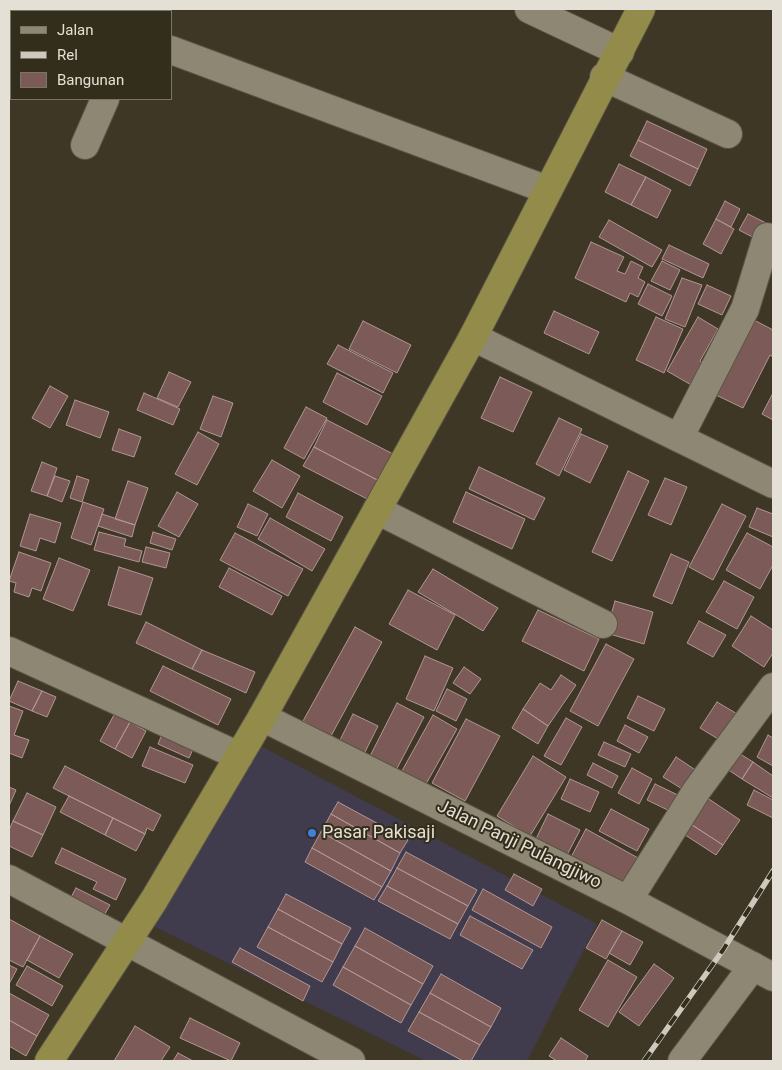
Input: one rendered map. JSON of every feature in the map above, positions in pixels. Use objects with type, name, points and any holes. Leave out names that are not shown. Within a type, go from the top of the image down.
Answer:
[{"type":"highway","points":[[49,1061],[154,900],[262,717],[473,337],[604,77],[620,52],[641,9]]},
{"type":"street","points":[[530,9],[620,52]]},
{"type":"street","points":[[172,50],[548,190]]},
{"type":"street","points":[[604,77],[728,134]]},
{"type":"street","points":[[85,145],[105,100]]},
{"type":"street","points":[[679,438],[745,309],[767,237]]},
{"type":"street","points":[[473,337],[773,484]]},
{"type":"street","points":[[377,510],[603,624]]},
{"type":"street","points":[[10,656],[239,756]]},
{"type":"street","points":[[628,900],[697,790],[773,687]]},
{"type":"street","name":"Jalan Panji Pulangjiwo","points":[[262,717],[766,969]]},
{"type":"street","points":[[9,879],[350,1061]]},
{"type":"street","points":[[682,1061],[766,969]]},
{"type":"shaded area","name":"Pasar Pakisaji","points":[[253,742],[597,924],[527,1061],[426,1061],[147,923]]},
{"type":"building","points":[[647,121],[707,149],[698,169],[638,140]]},
{"type":"building","points":[[638,140],[698,169],[690,186],[630,156]]},
{"type":"building","points":[[619,164],[646,177],[631,205],[605,192]]},
{"type":"building","points":[[646,177],[671,190],[657,218],[631,205]]},
{"type":"building","points":[[725,201],[740,209],[731,227],[716,219]]},
{"type":"building","points":[[748,214],[772,226],[764,243],[739,230]]},
{"type":"building","points":[[716,219],[734,229],[721,254],[703,244]]},
{"type":"building","points":[[609,220],[662,250],[652,267],[599,237]]},
{"type":"building","points":[[591,242],[624,257],[617,271],[625,274],[631,261],[643,267],[638,278],[645,282],[638,297],[630,293],[626,302],[575,278]]},
{"type":"building","points":[[669,245],[709,264],[703,278],[662,259]]},
{"type":"building","points":[[662,261],[680,270],[670,290],[651,281]]},
{"type":"building","points":[[682,278],[702,285],[685,327],[665,319]]},
{"type":"building","points":[[648,284],[672,296],[662,316],[638,304]]},
{"type":"building","points":[[707,285],[731,296],[722,315],[698,304]]},
{"type":"building","points":[[554,311],[599,332],[589,354],[544,333]]},
{"type":"building","points":[[656,317],[683,329],[664,373],[636,360]]},
{"type":"building","points":[[698,317],[718,329],[700,361],[713,369],[700,390],[667,371]]},
{"type":"building","points":[[754,320],[773,330],[773,357],[770,355],[743,408],[716,395]]},
{"type":"building","points":[[363,321],[411,345],[397,373],[349,349]]},
{"type":"building","points":[[338,345],[393,373],[383,393],[327,364]]},
{"type":"building","points":[[169,372],[191,382],[178,407],[157,398]]},
{"type":"building","points":[[337,373],[382,396],[367,425],[323,402]]},
{"type":"building","points":[[500,377],[532,392],[513,432],[481,418]]},
{"type":"building","points":[[50,386],[68,396],[50,428],[32,418]]},
{"type":"building","points":[[144,393],[180,409],[173,425],[137,410]]},
{"type":"building","points":[[773,393],[773,420],[762,414]]},
{"type":"building","points":[[213,396],[233,403],[221,437],[200,429]]},
{"type":"building","points":[[75,400],[109,412],[100,438],[66,425]]},
{"type":"building","points":[[306,407],[327,418],[304,459],[284,448]]},
{"type":"building","points":[[559,418],[582,429],[559,476],[536,464]]},
{"type":"building","points":[[327,420],[397,456],[383,483],[314,447]]},
{"type":"building","points":[[119,429],[141,437],[134,457],[112,450]]},
{"type":"building","points":[[198,432],[219,444],[197,485],[175,474]]},
{"type":"building","points":[[581,434],[608,446],[590,483],[564,470]]},
{"type":"building","points":[[314,447],[383,483],[373,502],[303,466]]},
{"type":"building","points":[[272,460],[300,476],[282,508],[253,491]]},
{"type":"building","points":[[42,462],[57,468],[47,496],[31,491]]},
{"type":"building","points":[[479,467],[545,498],[534,520],[469,489]]},
{"type":"building","points":[[628,471],[649,481],[612,561],[592,552]]},
{"type":"building","points":[[55,476],[70,481],[62,502],[47,496]]},
{"type":"building","points":[[77,476],[89,480],[82,502],[70,498]]},
{"type":"building","points":[[665,478],[687,487],[671,525],[648,515]]},
{"type":"building","points":[[128,481],[148,488],[135,525],[115,519]]},
{"type":"building","points":[[177,492],[198,504],[179,537],[158,526]]},
{"type":"building","points":[[466,492],[525,519],[512,549],[453,522]]},
{"type":"building","points":[[298,493],[343,517],[331,541],[286,517]]},
{"type":"building","points":[[83,502],[104,509],[91,545],[71,538]]},
{"type":"building","points":[[248,504],[268,514],[257,536],[237,527]]},
{"type":"building","points":[[722,504],[746,516],[713,580],[689,567]]},
{"type":"building","points":[[757,508],[773,514],[773,537],[749,527]]},
{"type":"building","points":[[30,514],[61,523],[55,543],[40,538],[36,551],[20,546]]},
{"type":"building","points":[[102,514],[135,525],[132,537],[98,526]]},
{"type":"building","points":[[270,518],[325,549],[312,571],[258,539]]},
{"type":"building","points":[[99,532],[126,539],[124,546],[142,551],[139,562],[94,550]]},
{"type":"building","points":[[153,532],[176,539],[172,550],[150,543]]},
{"type":"building","points":[[235,533],[303,569],[288,596],[220,560]]},
{"type":"building","points":[[747,533],[773,547],[773,565],[760,589],[726,570]]},
{"type":"building","points":[[146,547],[170,553],[166,568],[142,562]]},
{"type":"building","points":[[19,552],[51,563],[41,591],[32,588],[29,597],[14,592],[16,583],[9,581]]},
{"type":"building","points":[[671,554],[689,562],[672,604],[653,596]]},
{"type":"building","points":[[59,558],[90,570],[73,611],[43,599]]},
{"type":"building","points":[[119,567],[153,578],[141,615],[108,605]]},
{"type":"building","points":[[229,568],[282,596],[272,615],[219,587]]},
{"type":"building","points":[[433,569],[498,608],[483,631],[418,592]]},
{"type":"building","points":[[724,581],[754,597],[737,629],[706,612]]},
{"type":"building","points":[[408,590],[455,615],[437,650],[389,624]]},
{"type":"building","points":[[615,601],[653,612],[644,644],[606,633]]},
{"type":"building","points":[[538,610],[599,639],[584,671],[522,641]]},
{"type":"building","points":[[751,616],[773,630],[773,653],[764,667],[732,646]]},
{"type":"building","points":[[699,621],[726,635],[713,657],[687,643]]},
{"type":"building","points":[[146,622],[202,650],[192,669],[136,643]]},
{"type":"building","points":[[355,627],[382,642],[331,736],[303,721]]},
{"type":"building","points":[[606,644],[634,659],[598,726],[570,711]]},
{"type":"building","points":[[202,650],[255,672],[246,693],[192,669]]},
{"type":"building","points":[[425,656],[453,668],[434,711],[406,699]]},
{"type":"building","points":[[163,666],[231,699],[218,725],[150,691]]},
{"type":"building","points":[[464,667],[481,679],[470,694],[453,683]]},
{"type":"building","points":[[561,675],[576,685],[548,726],[523,709],[540,683],[551,690]]},
{"type":"building","points":[[18,681],[42,691],[32,711],[9,701]]},
{"type":"building","points":[[447,689],[467,699],[456,721],[436,711]]},
{"type":"building","points":[[42,691],[56,697],[47,717],[32,711]]},
{"type":"building","points":[[638,696],[665,709],[654,731],[627,718]]},
{"type":"building","points":[[717,702],[739,715],[723,742],[700,728]]},
{"type":"building","points":[[397,703],[424,717],[393,776],[367,762]]},
{"type":"building","points":[[9,706],[23,711],[14,735],[29,740],[22,758],[9,753]]},
{"type":"building","points":[[523,709],[548,726],[538,744],[512,728]]},
{"type":"building","points":[[115,713],[130,722],[115,749],[100,741]]},
{"type":"building","points":[[353,714],[378,726],[363,756],[338,744]]},
{"type":"building","points":[[433,715],[457,729],[422,791],[398,778]]},
{"type":"building","points":[[566,718],[582,727],[561,765],[544,756]]},
{"type":"building","points":[[466,719],[500,736],[465,801],[432,783]]},
{"type":"building","points":[[130,722],[146,731],[132,758],[115,749]]},
{"type":"building","points":[[625,725],[648,737],[639,753],[617,741]]},
{"type":"building","points":[[163,732],[194,747],[189,758],[158,744]]},
{"type":"building","points":[[768,735],[773,738],[773,766],[757,757]]},
{"type":"building","points":[[604,742],[631,754],[625,767],[598,755]]},
{"type":"building","points":[[150,747],[193,765],[185,783],[142,766]]},
{"type":"building","points":[[737,752],[753,762],[742,779],[727,769]]},
{"type":"building","points":[[533,756],[566,777],[530,836],[497,816]]},
{"type":"building","points":[[676,757],[700,773],[687,792],[663,777]]},
{"type":"building","points":[[753,762],[773,776],[773,798],[742,779]]},
{"type":"building","points":[[593,763],[618,776],[612,788],[587,775]]},
{"type":"building","points":[[65,766],[161,815],[153,831],[147,828],[145,834],[53,788]]},
{"type":"building","points":[[632,768],[652,779],[639,804],[618,793]]},
{"type":"building","points":[[570,779],[599,792],[590,812],[561,799]]},
{"type":"building","points":[[655,784],[684,798],[676,814],[647,800]]},
{"type":"building","points":[[9,787],[16,790],[9,806]]},
{"type":"building","points":[[754,790],[773,800],[773,818],[747,805]]},
{"type":"building","points":[[27,793],[56,807],[43,835],[13,821]]},
{"type":"building","points":[[703,795],[740,820],[723,845],[686,821]]},
{"type":"building","points":[[69,796],[113,818],[105,835],[60,812]]},
{"type":"building","points":[[338,802],[408,840],[400,853],[331,814]]},
{"type":"building","points":[[611,809],[649,829],[637,851],[599,831]]},
{"type":"building","points":[[331,814],[400,853],[391,871],[321,832]]},
{"type":"building","points":[[548,814],[580,830],[567,855],[536,839]]},
{"type":"building","points":[[113,818],[145,834],[136,851],[105,835]]},
{"type":"building","points":[[13,821],[43,835],[32,857],[9,846],[9,830]]},
{"type":"building","points":[[686,821],[723,845],[716,855],[679,831]]},
{"type":"building","points":[[586,829],[647,863],[631,892],[570,859]]},
{"type":"building","points":[[321,832],[391,871],[382,887],[312,848]]},
{"type":"building","points":[[62,848],[126,879],[116,900],[93,889],[97,882],[55,863]]},
{"type":"building","points":[[312,848],[382,887],[374,900],[305,862]]},
{"type":"building","points":[[406,852],[477,890],[468,906],[397,868]]},
{"type":"building","points":[[397,868],[468,906],[458,924],[387,886]]},
{"type":"building","points":[[514,874],[542,889],[533,906],[505,890]]},
{"type":"building","points":[[387,886],[458,924],[450,939],[378,901]]},
{"type":"building","points":[[76,888],[110,905],[102,919],[69,901]]},
{"type":"building","points":[[483,889],[552,927],[541,948],[472,910]]},
{"type":"building","points":[[286,894],[351,928],[342,944],[278,909]]},
{"type":"building","points":[[278,909],[342,944],[333,962],[268,927]]},
{"type":"building","points":[[470,916],[533,950],[522,969],[460,935]]},
{"type":"building","points":[[9,919],[40,936],[23,967],[9,960]]},
{"type":"building","points":[[602,920],[622,931],[606,959],[586,948]]},
{"type":"building","points":[[268,927],[333,962],[322,982],[257,947]]},
{"type":"building","points":[[365,928],[433,966],[423,984],[355,946]]},
{"type":"building","points":[[622,931],[643,942],[630,965],[609,953]]},
{"type":"building","points":[[40,936],[73,954],[59,978],[27,960]]},
{"type":"building","points":[[355,946],[423,984],[411,1005],[343,967]]},
{"type":"building","points":[[240,948],[310,986],[303,1001],[232,962]]},
{"type":"building","points":[[608,960],[637,977],[608,1027],[579,1010]]},
{"type":"building","points":[[654,964],[674,978],[639,1026],[619,1012]]},
{"type":"building","points":[[9,965],[17,969],[9,984]]},
{"type":"building","points":[[27,966],[63,986],[52,1006],[16,985]]},
{"type":"building","points":[[343,967],[411,1005],[401,1023],[333,985]]},
{"type":"building","points":[[441,974],[501,1008],[491,1027],[430,993]]},
{"type":"building","points":[[9,993],[49,1015],[37,1036],[9,1020]]},
{"type":"building","points":[[430,993],[491,1027],[480,1045],[419,1012]]},
{"type":"building","points":[[419,1012],[480,1045],[471,1061],[463,1061],[408,1031]]},
{"type":"building","points":[[190,1018],[240,1043],[231,1061],[180,1038]]},
{"type":"building","points":[[9,1020],[37,1036],[26,1056],[9,1046]]},
{"type":"building","points":[[135,1026],[170,1047],[161,1061],[114,1061]]},
{"type":"building","points":[[561,1038],[588,1056],[585,1061],[557,1061],[549,1056]]},
{"type":"building","points":[[178,1053],[193,1061],[173,1061]]},
{"type":"railway","points":[[644,1061],[723,950],[773,871]]},
{"type":"place","name":"Pasar Pakisaji","points":[[312,833]]}]
